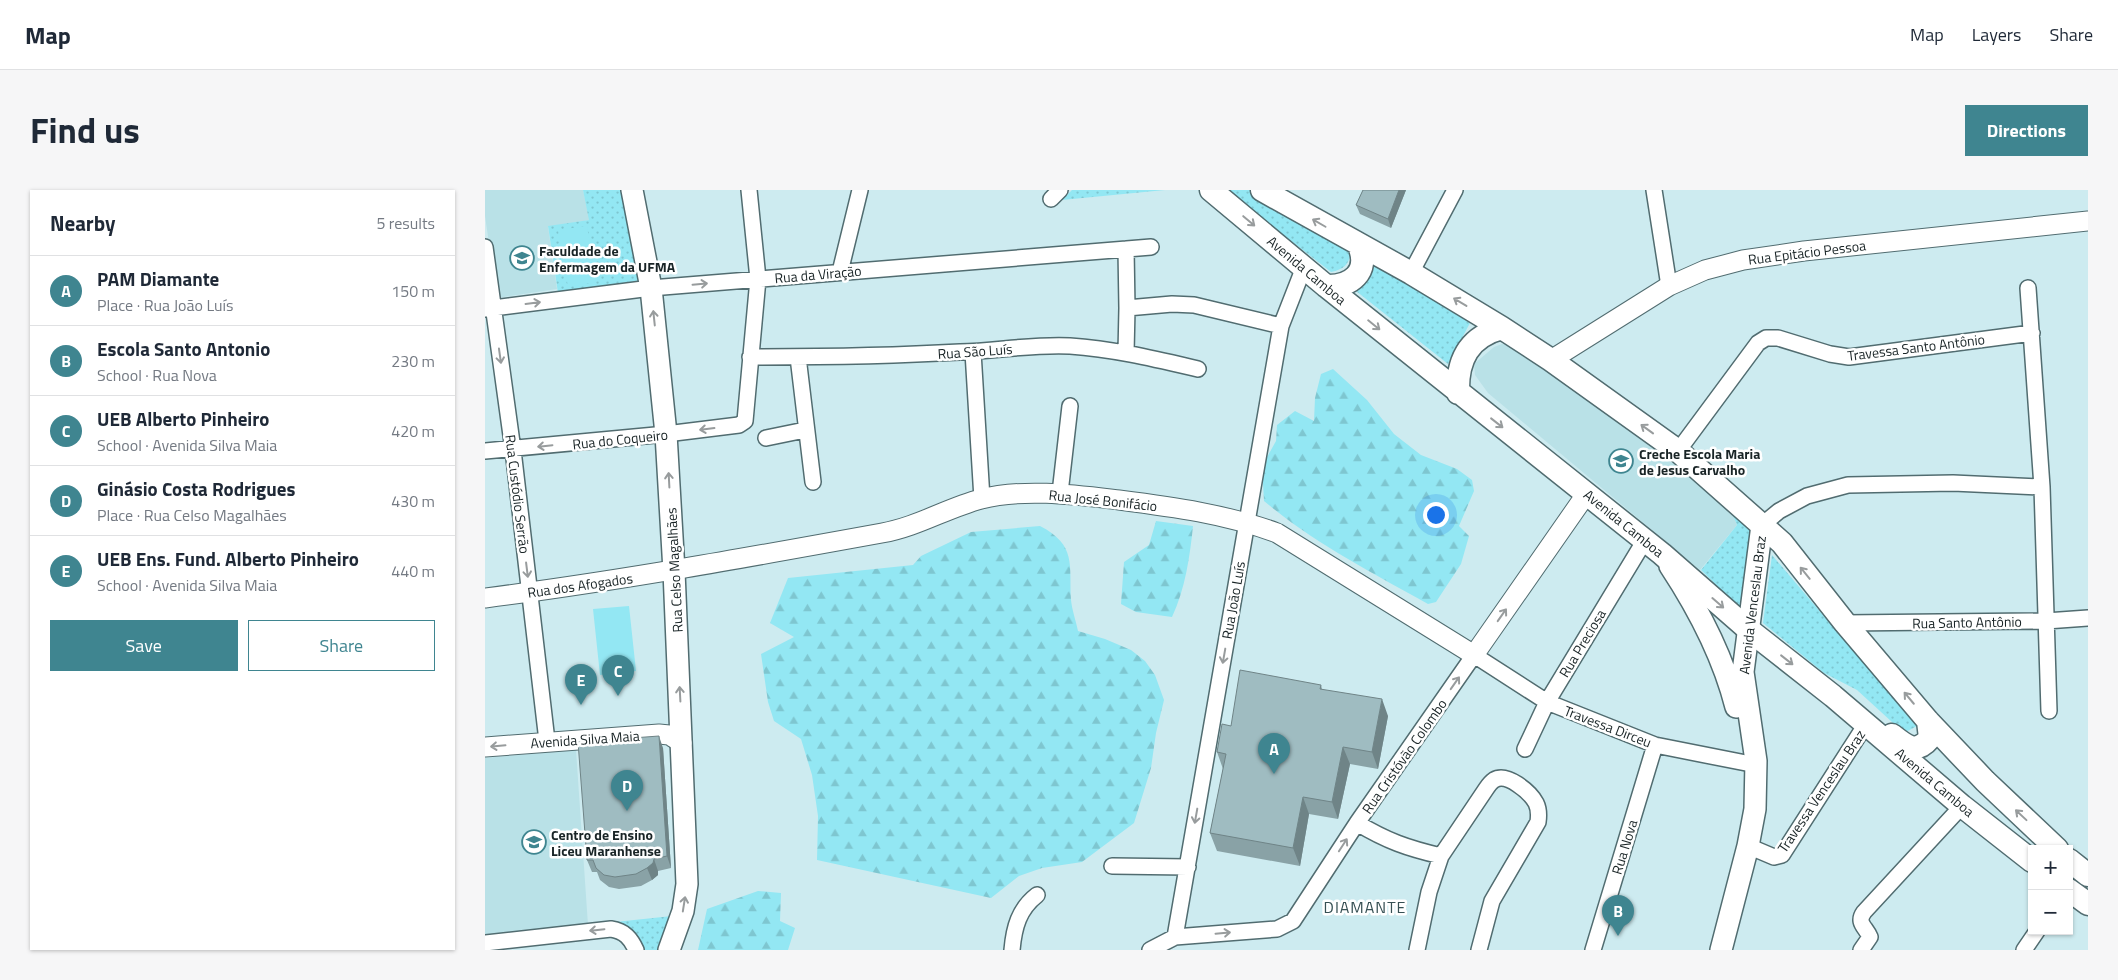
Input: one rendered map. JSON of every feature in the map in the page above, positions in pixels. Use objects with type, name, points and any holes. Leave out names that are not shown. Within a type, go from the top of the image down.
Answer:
[{"type":"main road","name":"Rua Celso Magalhães","points":[[632,190],[651,288],[666,434],[674,571],[687,884],[683,911],[669,950]]},
{"type":"main road","name":"Avenida Camboa","points":[[1211,190],[1326,286],[1645,540],[1749,630],[1833,696],[1962,806],[2028,858]]},
{"type":"main road","points":[[1262,190],[1359,246],[1411,273],[1502,328],[1551,360],[1678,451],[1782,543],[1845,623],[1928,721],[1985,782],[2053,845]]},
{"type":"main road","points":[[1326,286],[1338,287],[1347,284],[1355,278],[1362,262],[1359,246]]},
{"type":"main road","points":[[1459,393],[1459,373],[1466,352],[1483,335],[1502,328]]},
{"type":"main road","name":"Avenida Venceslau Braz","points":[[1721,950],[1748,846],[1755,809],[1743,672],[1762,525]]},
{"type":"main road","name":"Avenida Venceslau Braz","points":[[1662,554],[1689,595],[1715,646],[1731,688],[1751,762],[1744,814],[1710,950]]},
{"type":"main road","points":[[1833,696],[1859,708],[1907,746],[1917,748],[1931,738],[1928,721]]},
{"type":"main road","points":[[2073,862],[2088,875]]},
{"type":"main road","points":[[2073,893],[2088,904]]},
{"type":"street","points":[[749,190],[758,279],[750,357]]},
{"type":"street","points":[[840,272],[860,190]]},
{"type":"street","points":[[1411,273],[1455,190]]},
{"type":"street","points":[[1654,190],[1669,286]]},
{"type":"street","name":"Rua Epitácio Pessoa","points":[[1551,360],[1669,286],[1705,270],[1743,260],[1804,251],[2088,221]]},
{"type":"street","name":"Rua Custódio Serrão","points":[[485,247],[489,309],[513,450],[547,742]]},
{"type":"street","name":"Rua da Viração","points":[[489,309],[651,288],[1151,247]]},
{"type":"street","points":[[1126,249],[1126,352]]},
{"type":"street","name":"Rua João Luís","points":[[1175,937],[1281,326],[1304,267]]},
{"type":"street","points":[[2028,288],[2042,487],[2049,712]]},
{"type":"street","points":[[1127,308],[1172,304],[1194,305],[1281,326]]},
{"type":"street","name":"Travessa Santo Antônio","points":[[1678,451],[1758,344],[1766,338],[1778,338],[1830,354],[1849,357],[2032,333]]},
{"type":"street","name":"Rua São Luís","points":[[750,357],[857,358],[973,352],[1033,346],[1069,346],[1126,352],[1198,369]]},
{"type":"street","points":[[973,352],[982,499]]},
{"type":"street","name":"Rua do Coqueiro","points":[[485,451],[513,450],[739,425],[745,421],[747,412],[750,357]]},
{"type":"street","points":[[799,357],[805,430],[813,482]]},
{"type":"street","points":[[1060,493],[1070,406]]},
{"type":"street","points":[[766,438],[805,430]]},
{"type":"street","points":[[1762,525],[1779,511],[1807,496],[1848,485],[1953,483],[2042,487]]},
{"type":"street","name":"Rua José Bonifácio","points":[[674,571],[897,530],[924,522],[982,499],[998,496],[1060,493],[1173,507],[1247,522],[1277,533],[1293,541],[1474,655]]},
{"type":"street","name":"Rua Cristóvão Colombo","points":[[1175,937],[1277,929],[1286,926],[1298,915],[1357,823],[1587,493]]},
{"type":"street","name":"Rua Preciosa","points":[[1525,749],[1547,702],[1645,540]]},
{"type":"street","name":"Rua dos Afogados","points":[[485,598],[674,571]]},
{"type":"street","name":"Rua Santo Antônio","points":[[1845,623],[2046,621],[2088,618]]},
{"type":"street","name":"Travessa Dirceu","points":[[1474,655],[1547,702],[1655,745],[1751,762]]},
{"type":"street","name":"Travessa Venceslau Braz","points":[[1748,846],[1774,857],[1782,855],[1866,724]]},
{"type":"street","name":"Avenida Silva Maia","points":[[485,747],[659,734],[669,735],[682,743]]},
{"type":"street","name":"Rua Nova","points":[[1593,950],[1655,745]]},
{"type":"street","points":[[1417,950],[1429,892],[1441,856],[1493,780],[1501,778],[1510,780],[1531,796],[1539,813],[1538,822],[1492,901],[1479,950]]},
{"type":"street","points":[[1861,950],[1870,937],[1861,924],[1861,916],[1962,806]]},
{"type":"street","points":[[1357,823],[1383,839],[1406,848],[1441,856]]},
{"type":"street","points":[[2073,859],[2088,857]]},
{"type":"street","points":[[1112,866],[1188,867]]},
{"type":"street","points":[[1012,950],[1017,920],[1026,904],[1037,895]]},
{"type":"street","points":[[485,943],[611,929],[625,934],[632,941],[636,950]]},
{"type":"street","points":[[2024,950],[2034,935]]},
{"type":"street","points":[[1154,949],[1175,937]]},
{"type":"shaded area","name":"Faculdade de Enfermagem da UFMA","points":[[485,190],[583,190],[590,220],[548,227],[557,289],[497,298],[485,216]]},
{"type":"shaded area","name":"Creche Escola Maria de Jesus Carvalho","points":[[1502,344],[1509,345],[1615,416],[1729,506],[1737,525],[1700,570],[1488,393],[1475,375],[1474,364],[1494,347]]},
{"type":"shaded area","name":"Centro de Ensino Liceu Maranhense","points":[[576,750],[588,925],[485,937],[485,758]]},
{"type":"green space","points":[[583,190],[622,190],[639,274],[636,283],[558,293],[548,226],[589,220]]},
{"type":"green space","points":[[1072,190],[1165,190],[1062,200]]},
{"type":"green space","points":[[1226,190],[1252,190],[1351,251],[1347,263],[1340,269],[1331,272]]},
{"type":"green space","points":[[587,226],[596,282],[568,287],[558,230]]},
{"type":"green space","points":[[1373,263],[1470,323],[1448,364],[1356,291]]},
{"type":"green space","points":[[1333,369],[1367,400],[1394,434],[1421,455],[1457,469],[1472,480],[1474,491],[1459,526],[1469,536],[1461,564],[1436,602],[1428,604],[1343,556],[1323,544],[1264,501],[1262,466],[1276,441],[1277,425],[1295,411],[1314,421],[1315,398],[1321,374]]},
{"type":"green space","points":[[1729,506],[1748,523],[1752,534],[1744,612],[1701,570],[1737,525]]},
{"type":"green space","points":[[1156,521],[1193,526],[1186,573],[1177,607],[1172,617],[1136,612],[1121,604],[1124,562],[1149,545]]},
{"type":"green space","points":[[1040,526],[1052,533],[1060,541],[1069,557],[1071,600],[1078,631],[1105,639],[1131,650],[1145,661],[1155,675],[1164,700],[1156,733],[1151,768],[1134,823],[1082,862],[1042,868],[1019,876],[991,898],[817,860],[818,816],[812,775],[801,739],[774,721],[768,702],[761,654],[794,637],[770,623],[788,578],[913,565],[921,556],[971,532]]},
{"type":"green space","points":[[1772,555],[1917,726],[1904,733],[1857,690],[1824,673],[1763,623]]},
{"type":"green space","points":[[629,606],[636,671],[600,675],[593,609]]},
{"type":"green space","points":[[758,891],[781,893],[780,921],[795,928],[788,950],[698,950],[707,909]]},
{"type":"green space","points":[[672,916],[660,950],[642,950],[615,922]]},
{"type":"building","points":[[1363,190],[1399,190],[1388,219],[1356,205]]},
{"type":"building","points":[[1240,670],[1321,685],[1320,689],[1382,699],[1372,752],[1343,747],[1332,802],[1303,797],[1293,848],[1210,833],[1226,754],[1217,752],[1222,724],[1231,726]]},
{"type":"building","points":[[659,736],[667,856],[654,859],[653,863],[647,868],[636,874],[615,877],[604,875],[596,868],[593,860],[587,860],[578,742]]},
{"type":"place","name":"Faculdade de Enfermagem da UFMA","points":[[522,258]]},
{"type":"place","name":"Creche Escola Maria de Jesus Carvalho","points":[[1621,461]]},
{"type":"place","name":"UEB Alberto Pinheiro","points":[[618,696]]},
{"type":"place","name":"UEB Ens. Fund. Alberto Pinheiro","points":[[581,705]]},
{"type":"place","name":"PAM Diamante","points":[[1274,774]]},
{"type":"place","name":"Ginásio Costa Rodrigues","points":[[627,811]]},
{"type":"place","name":"Centro de Ensino Liceu Maranhense","points":[[534,842]]},
{"type":"place","name":"Escola Santo Antonio","points":[[1618,936]]},
{"type":"district","name":"DIAMANTE","points":[[1365,907]]}]
